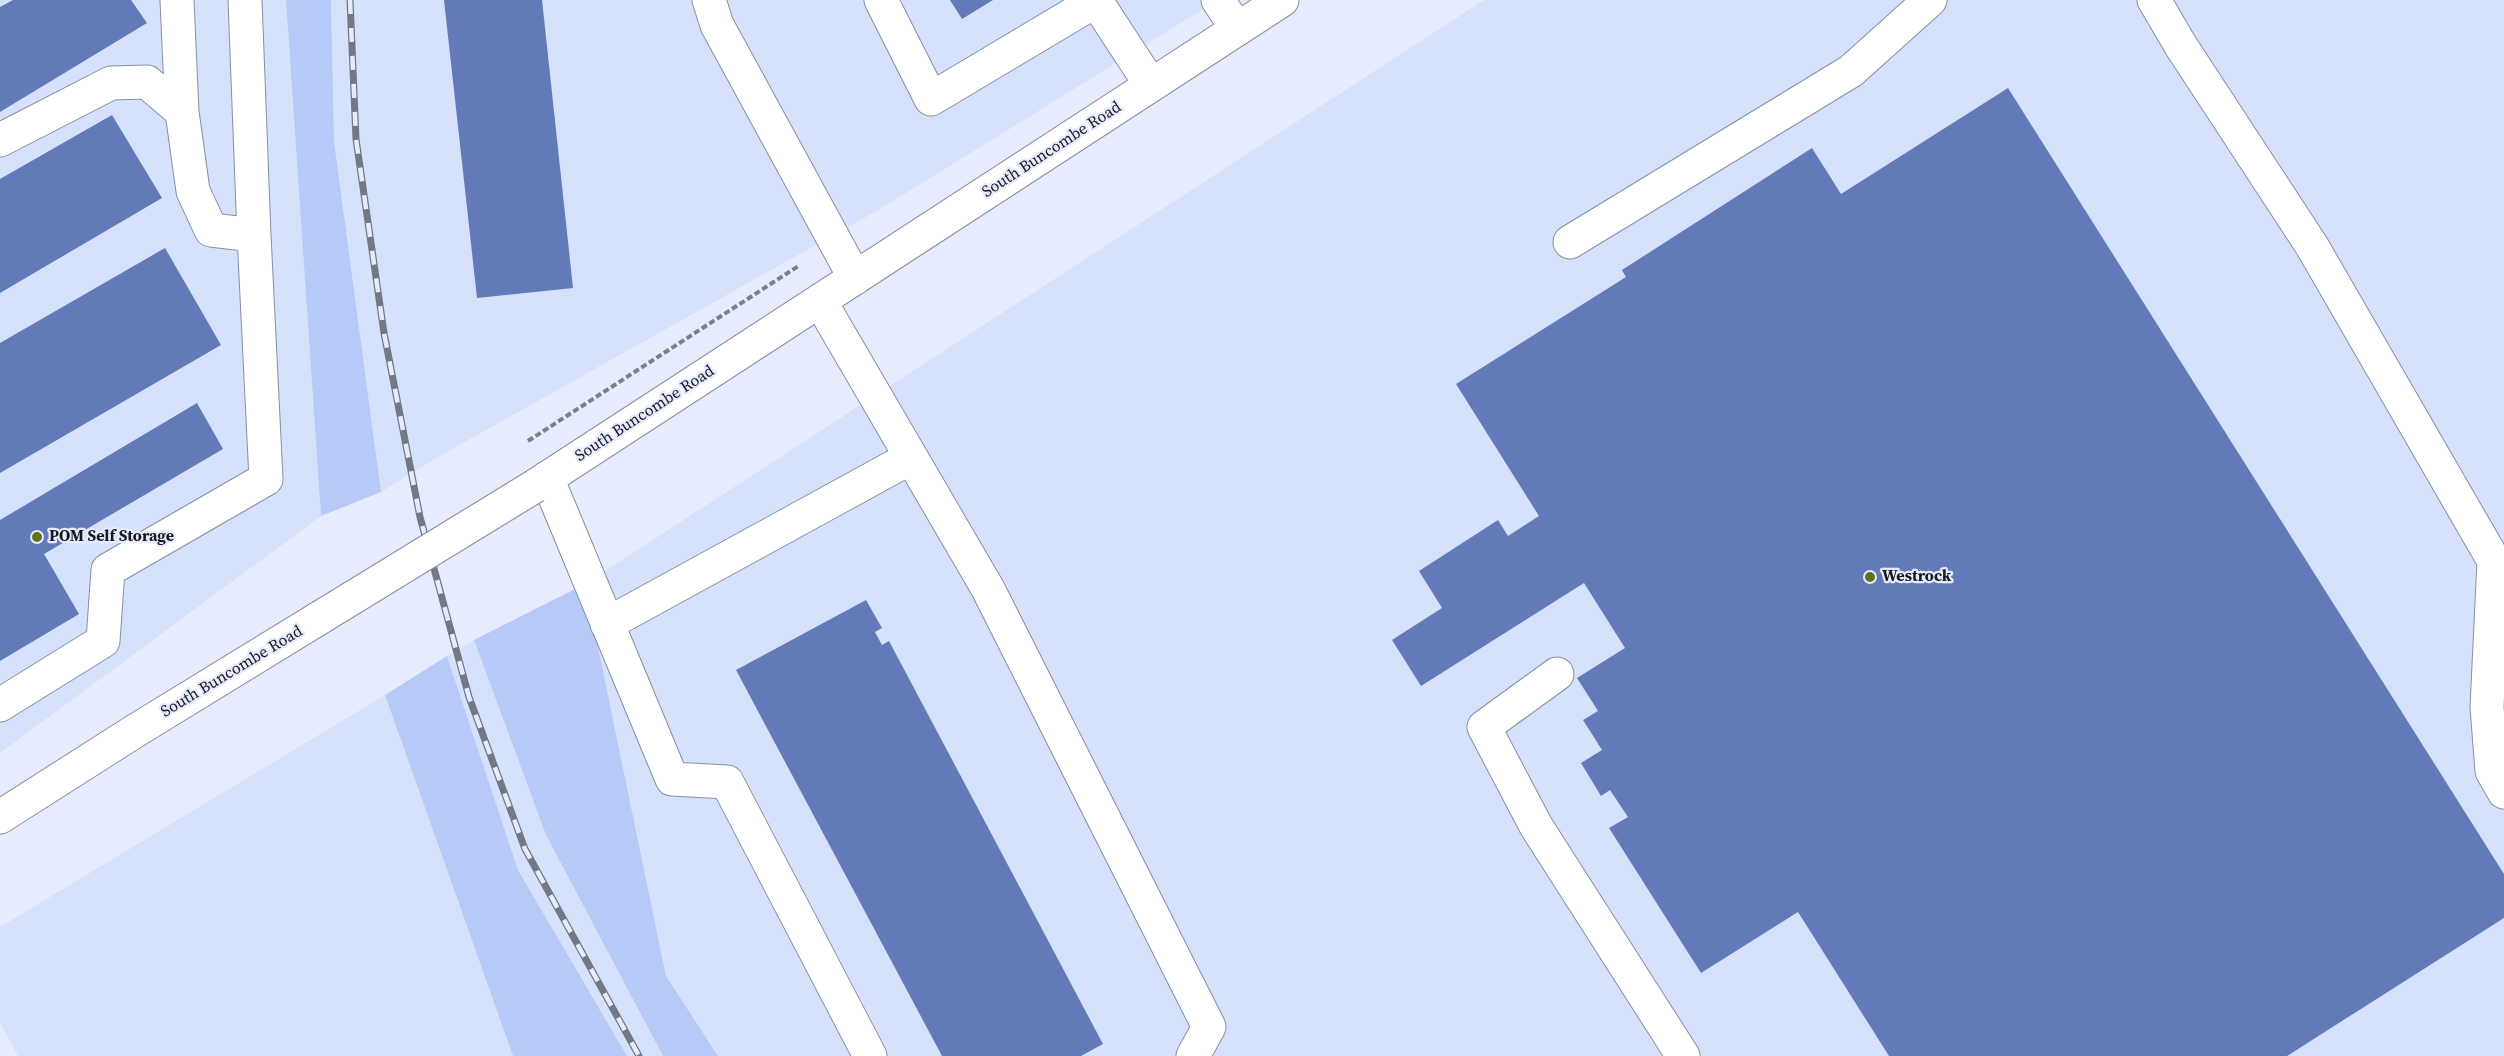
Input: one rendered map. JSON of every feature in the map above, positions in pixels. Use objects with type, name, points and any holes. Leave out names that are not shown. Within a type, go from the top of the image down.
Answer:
[{"type":"main road","points":[[177,0],[182,112],[193,191],[211,230],[254,235]]},
{"type":"main road","points":[[0,705],[103,641],[108,570],[266,479],[245,0]]},
{"type":"main road","points":[[709,0],[717,25],[855,278]]},
{"type":"main road","points":[[881,0],[931,99],[1096,0],[1151,86]]},
{"type":"main road","points":[[1218,0],[1237,29]]},
{"type":"main road","name":"South Buncombe Road","points":[[0,817],[135,731],[541,482],[1282,0]]},
{"type":"main road","points":[[1570,242],[1851,71],[1930,0]]},
{"type":"main road","points":[[2154,0],[2181,46],[2312,246],[2494,561],[2487,708],[2492,771],[2504,792]]},
{"type":"main road","points":[[0,140],[111,83],[147,82],[182,112]]},
{"type":"main road","points":[[820,301],[988,590],[1209,1027],[1193,1056]]},
{"type":"main road","points":[[607,624],[910,458]]},
{"type":"main road","points":[[541,482],[607,624],[672,779],[727,782],[870,1056]]},
{"type":"main road","points":[[1557,675],[1484,727],[1536,826],[1683,1056]]},
{"type":"path","points":[[528,441],[800,265]]},
{"type":"shaded area","points":[[0,0],[286,0],[321,516],[0,753]]},
{"type":"shaded area","points":[[286,0],[331,0],[334,141],[381,492],[321,516]]},
{"type":"shaded area","points":[[331,0],[1218,0],[880,209],[438,457],[381,492],[334,141]]},
{"type":"shaded area","points":[[1484,0],[2504,0],[2504,1056],[718,1056],[666,976],[585,584]]},
{"type":"shaded area","points":[[585,584],[666,976],[718,1056],[663,1056],[546,835],[474,640]]},
{"type":"shaded area","points":[[474,640],[546,835],[663,1056],[627,1056],[518,870],[447,656]]},
{"type":"shaded area","points":[[447,656],[518,870],[627,1056],[513,1056],[385,695]]},
{"type":"shaded area","points":[[385,695],[513,1056],[18,1056],[0,1023],[0,927]]},
{"type":"building","points":[[13,0],[131,0],[147,23],[0,112],[0,7]]},
{"type":"building","points":[[444,0],[542,0],[573,288],[477,298]]},
{"type":"building","points":[[950,0],[993,0],[962,19]]},
{"type":"building","name":"Westrock","points":[[2008,88],[2504,874],[2504,918],[2287,1056],[1889,1056],[1798,912],[1701,973],[1609,828],[1628,817],[1610,790],[1601,796],[1581,763],[1602,750],[1583,720],[1598,711],[1577,678],[1625,648],[1584,583],[1421,686],[1392,640],[1442,608],[1419,571],[1498,520],[1508,536],[1539,516],[1456,384],[1626,277],[1622,270],[1812,148],[1841,194]]},
{"type":"building","points":[[112,115],[162,198],[0,293],[0,179]]},
{"type":"building","points":[[165,248],[221,345],[0,473],[0,343]]},
{"type":"building","name":"POM Self Storage","points":[[197,403],[223,449],[44,554],[79,614],[0,661],[0,520]]},
{"type":"building","points":[[866,600],[882,628],[875,632],[882,645],[889,641],[1103,1044],[1081,1056],[942,1056],[736,670]]},
{"type":"railway","points":[[350,0],[356,139],[384,333],[420,517],[469,697],[525,849],[639,1056]]},
{"type":"place","name":"POM Self Storage","points":[[37,537]]},
{"type":"place","name":"Westrock","points":[[1870,577]]}]
